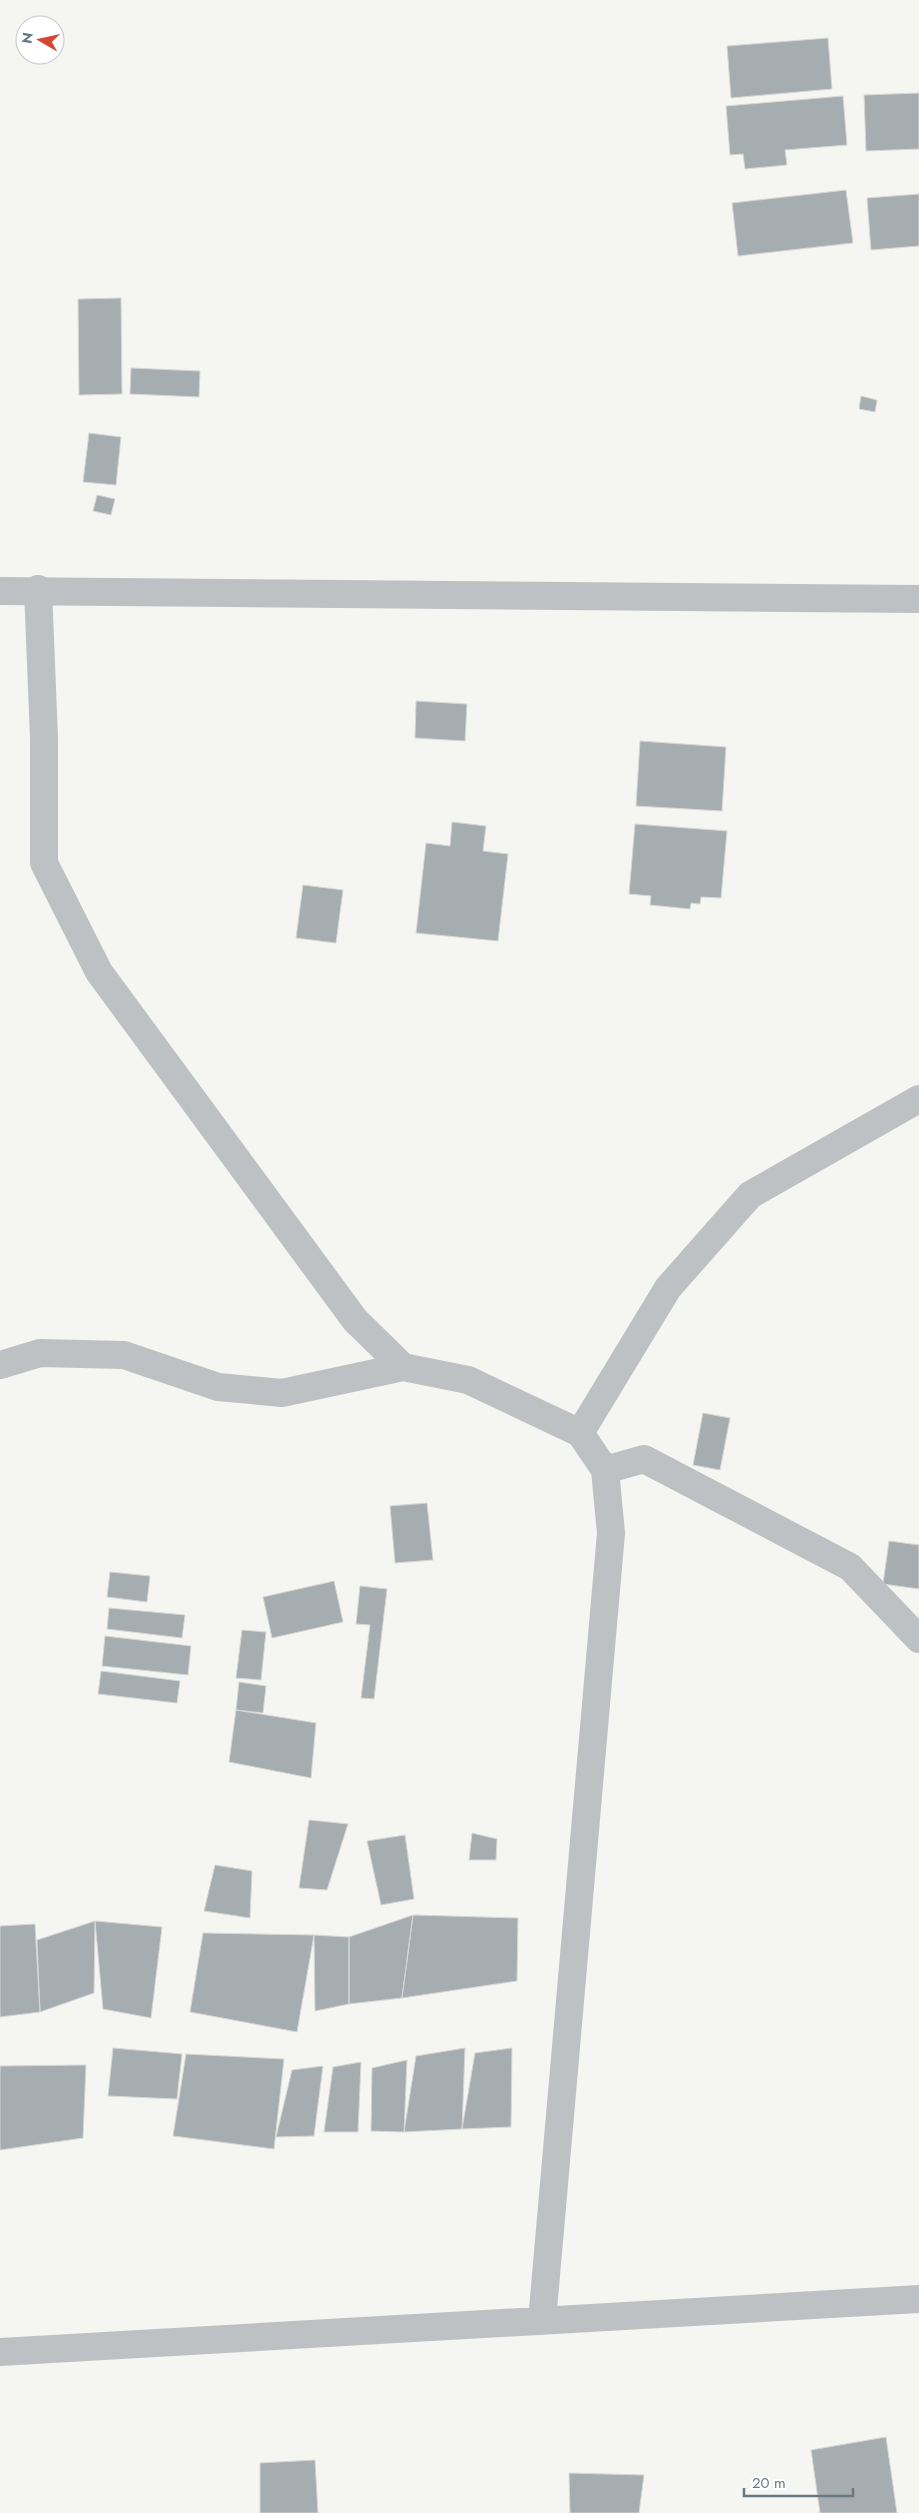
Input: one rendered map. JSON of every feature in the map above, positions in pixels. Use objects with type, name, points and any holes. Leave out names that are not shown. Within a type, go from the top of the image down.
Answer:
[{"type":"street","points":[[38,589],[44,738],[44,863],[99,972],[356,1320],[402,1367]]},
{"type":"street","points":[[0,590],[919,599]]},
{"type":"street","points":[[580,1433],[668,1288],[750,1195],[919,1099]]},
{"type":"street","points":[[0,1365],[40,1353],[124,1354],[218,1387],[282,1393],[402,1367],[468,1380],[580,1433],[605,1470],[611,1533],[542,2321]]},
{"type":"street","points":[[605,1470],[644,1458],[850,1567],[919,1639]]},
{"type":"street","points":[[0,2352],[919,2299]]},
{"type":"building","points":[[828,38],[832,89],[731,98],[727,46]]},
{"type":"building","points":[[919,93],[919,149],[866,151],[864,95]]},
{"type":"building","points":[[843,96],[847,145],[785,150],[787,165],[745,169],[743,154],[730,155],[726,106]]},
{"type":"building","points":[[846,190],[853,243],[738,256],[732,203]]},
{"type":"building","points":[[919,194],[919,246],[871,250],[867,198]]},
{"type":"building","points":[[121,298],[122,394],[79,395],[78,299]]},
{"type":"building","points":[[131,368],[200,371],[199,397],[130,394]]},
{"type":"building","points":[[861,396],[877,400],[875,412],[859,409]]},
{"type":"building","points":[[89,433],[121,437],[116,485],[83,482]]},
{"type":"building","points":[[97,495],[115,499],[111,515],[93,511]]},
{"type":"building","points":[[416,701],[467,704],[465,741],[415,738]]},
{"type":"building","points":[[640,741],[726,747],[722,811],[636,806]]},
{"type":"building","points":[[452,822],[486,826],[483,851],[508,854],[498,941],[416,933],[426,843],[450,846]]},
{"type":"building","points":[[635,824],[727,831],[721,898],[701,897],[700,904],[691,903],[690,909],[650,905],[651,896],[629,894]]},
{"type":"building","points":[[303,885],[343,890],[336,943],[296,938]]},
{"type":"building","points":[[703,1413],[730,1418],[720,1470],[693,1465]]},
{"type":"building","points":[[427,1503],[433,1560],[395,1563],[390,1506]]},
{"type":"building","points":[[889,1541],[919,1545],[919,1589],[883,1584]]},
{"type":"building","points":[[110,1572],[150,1576],[147,1602],[107,1597]]},
{"type":"building","points":[[334,1581],[343,1622],[272,1638],[263,1597]]},
{"type":"building","points":[[360,1586],[387,1589],[374,1699],[361,1698],[370,1625],[356,1624]]},
{"type":"building","points":[[109,1608],[185,1615],[182,1638],[107,1629]]},
{"type":"building","points":[[242,1630],[266,1632],[261,1680],[236,1678]]},
{"type":"building","points":[[105,1636],[191,1646],[188,1675],[102,1666]]},
{"type":"building","points":[[101,1671],[180,1681],[177,1703],[98,1694]]},
{"type":"building","points":[[239,1682],[266,1686],[263,1713],[236,1710]]},
{"type":"building","points":[[236,1710],[316,1723],[311,1778],[229,1762]]},
{"type":"building","points":[[309,1820],[348,1824],[327,1890],[299,1888]]},
{"type":"building","points":[[472,1833],[497,1839],[496,1860],[469,1860]]},
{"type":"building","points":[[405,1835],[414,1899],[381,1905],[367,1841]]},
{"type":"building","points":[[215,1865],[252,1871],[250,1918],[204,1911]]},
{"type":"building","points":[[413,1915],[402,1998],[349,2004],[349,1937]]},
{"type":"building","points":[[413,1915],[518,1918],[517,1981],[402,1998]]},
{"type":"building","points":[[95,1921],[94,1993],[40,2012],[37,1940]]},
{"type":"building","points":[[95,1921],[162,1927],[151,2018],[103,2009]]},
{"type":"building","points":[[35,1924],[40,2012],[0,2017],[0,1926]]},
{"type":"building","points":[[203,1933],[314,1935],[297,2032],[190,2012]]},
{"type":"building","points":[[314,1935],[349,1937],[349,2004],[315,2011]]},
{"type":"building","points":[[113,2048],[182,2054],[177,2099],[108,2096]]},
{"type":"building","points":[[465,2048],[462,2129],[404,2132],[416,2056]]},
{"type":"building","points":[[512,2048],[511,2127],[462,2129],[475,2053]]},
{"type":"building","points":[[186,2054],[284,2059],[274,2149],[173,2136]]},
{"type":"building","points":[[407,2060],[404,2132],[371,2131],[372,2068]]},
{"type":"building","points":[[361,2062],[358,2132],[324,2132],[333,2067]]},
{"type":"building","points":[[86,2065],[83,2138],[0,2150],[0,2066]]},
{"type":"building","points":[[323,2066],[314,2136],[276,2137],[292,2070]]},
{"type":"building","points":[[886,2437],[897,2513],[820,2513],[811,2450]]},
{"type":"building","points":[[315,2460],[318,2513],[260,2513],[260,2463]]},
{"type":"building","points":[[569,2473],[644,2475],[639,2513],[570,2513]]}]
